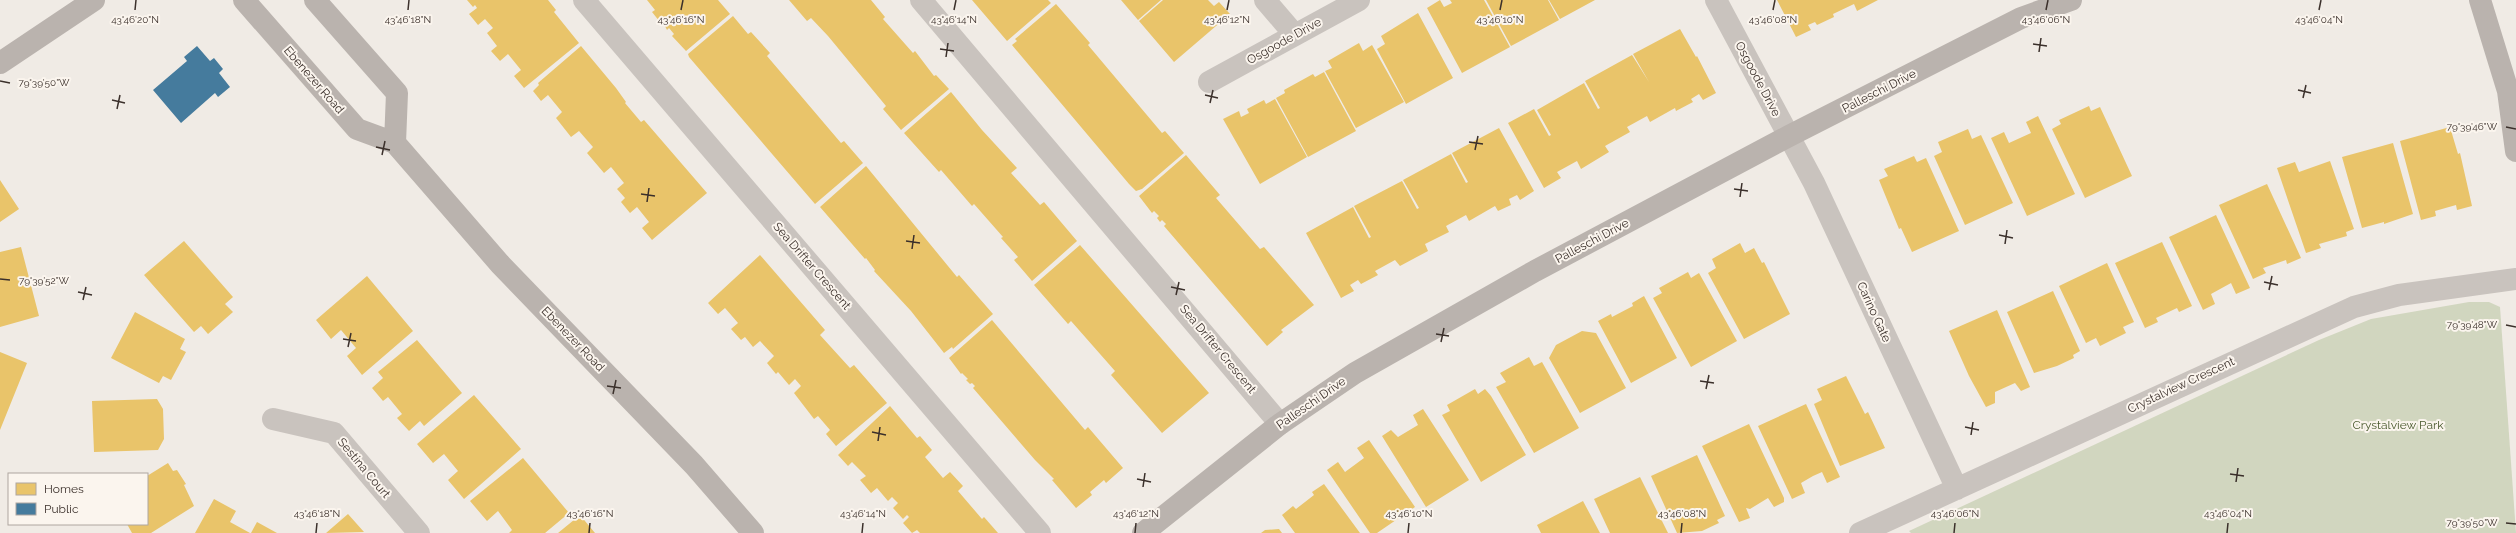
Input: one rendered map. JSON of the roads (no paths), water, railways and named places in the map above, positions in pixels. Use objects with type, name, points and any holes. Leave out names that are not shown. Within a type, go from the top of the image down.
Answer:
[{"type":"street","points":[[0,62],[94,0]]},
{"type":"street","name":"Ebenezer Road","points":[[244,0],[357,129],[395,143],[500,264],[694,465],[754,533]]},
{"type":"street","points":[[315,0],[397,93],[395,143]]},
{"type":"street","name":"Sea Drifter Crescent","points":[[584,0],[1040,533]]},
{"type":"street","name":"Sea Drifter Crescent","points":[[921,0],[1280,424]]},
{"type":"street","points":[[1265,0],[1294,34]]},
{"type":"street","name":"Osgoode Drive","points":[[1209,82],[1294,34],[1359,0]]},
{"type":"street","name":"Osgoode Drive","points":[[1716,0],[1789,136]]},
{"type":"street","name":"Palleschi Drive","points":[[1143,533],[1280,424],[1354,373],[1535,271],[1789,136],[2022,18],[2071,0]]},
{"type":"street","points":[[2480,0],[2508,91],[2516,151]]},
{"type":"street","name":"Carino Gate","points":[[1789,136],[1814,183],[1957,489]]},
{"type":"street","name":"Crystalview Crescent","points":[[1860,533],[2354,307],[2399,295],[2516,279]]},
{"type":"street","name":"Sestina Court","points":[[273,419],[334,433],[419,533]]},
{"type":"park label","name":"Crystalview Park","points":[[2398,425]]}]
